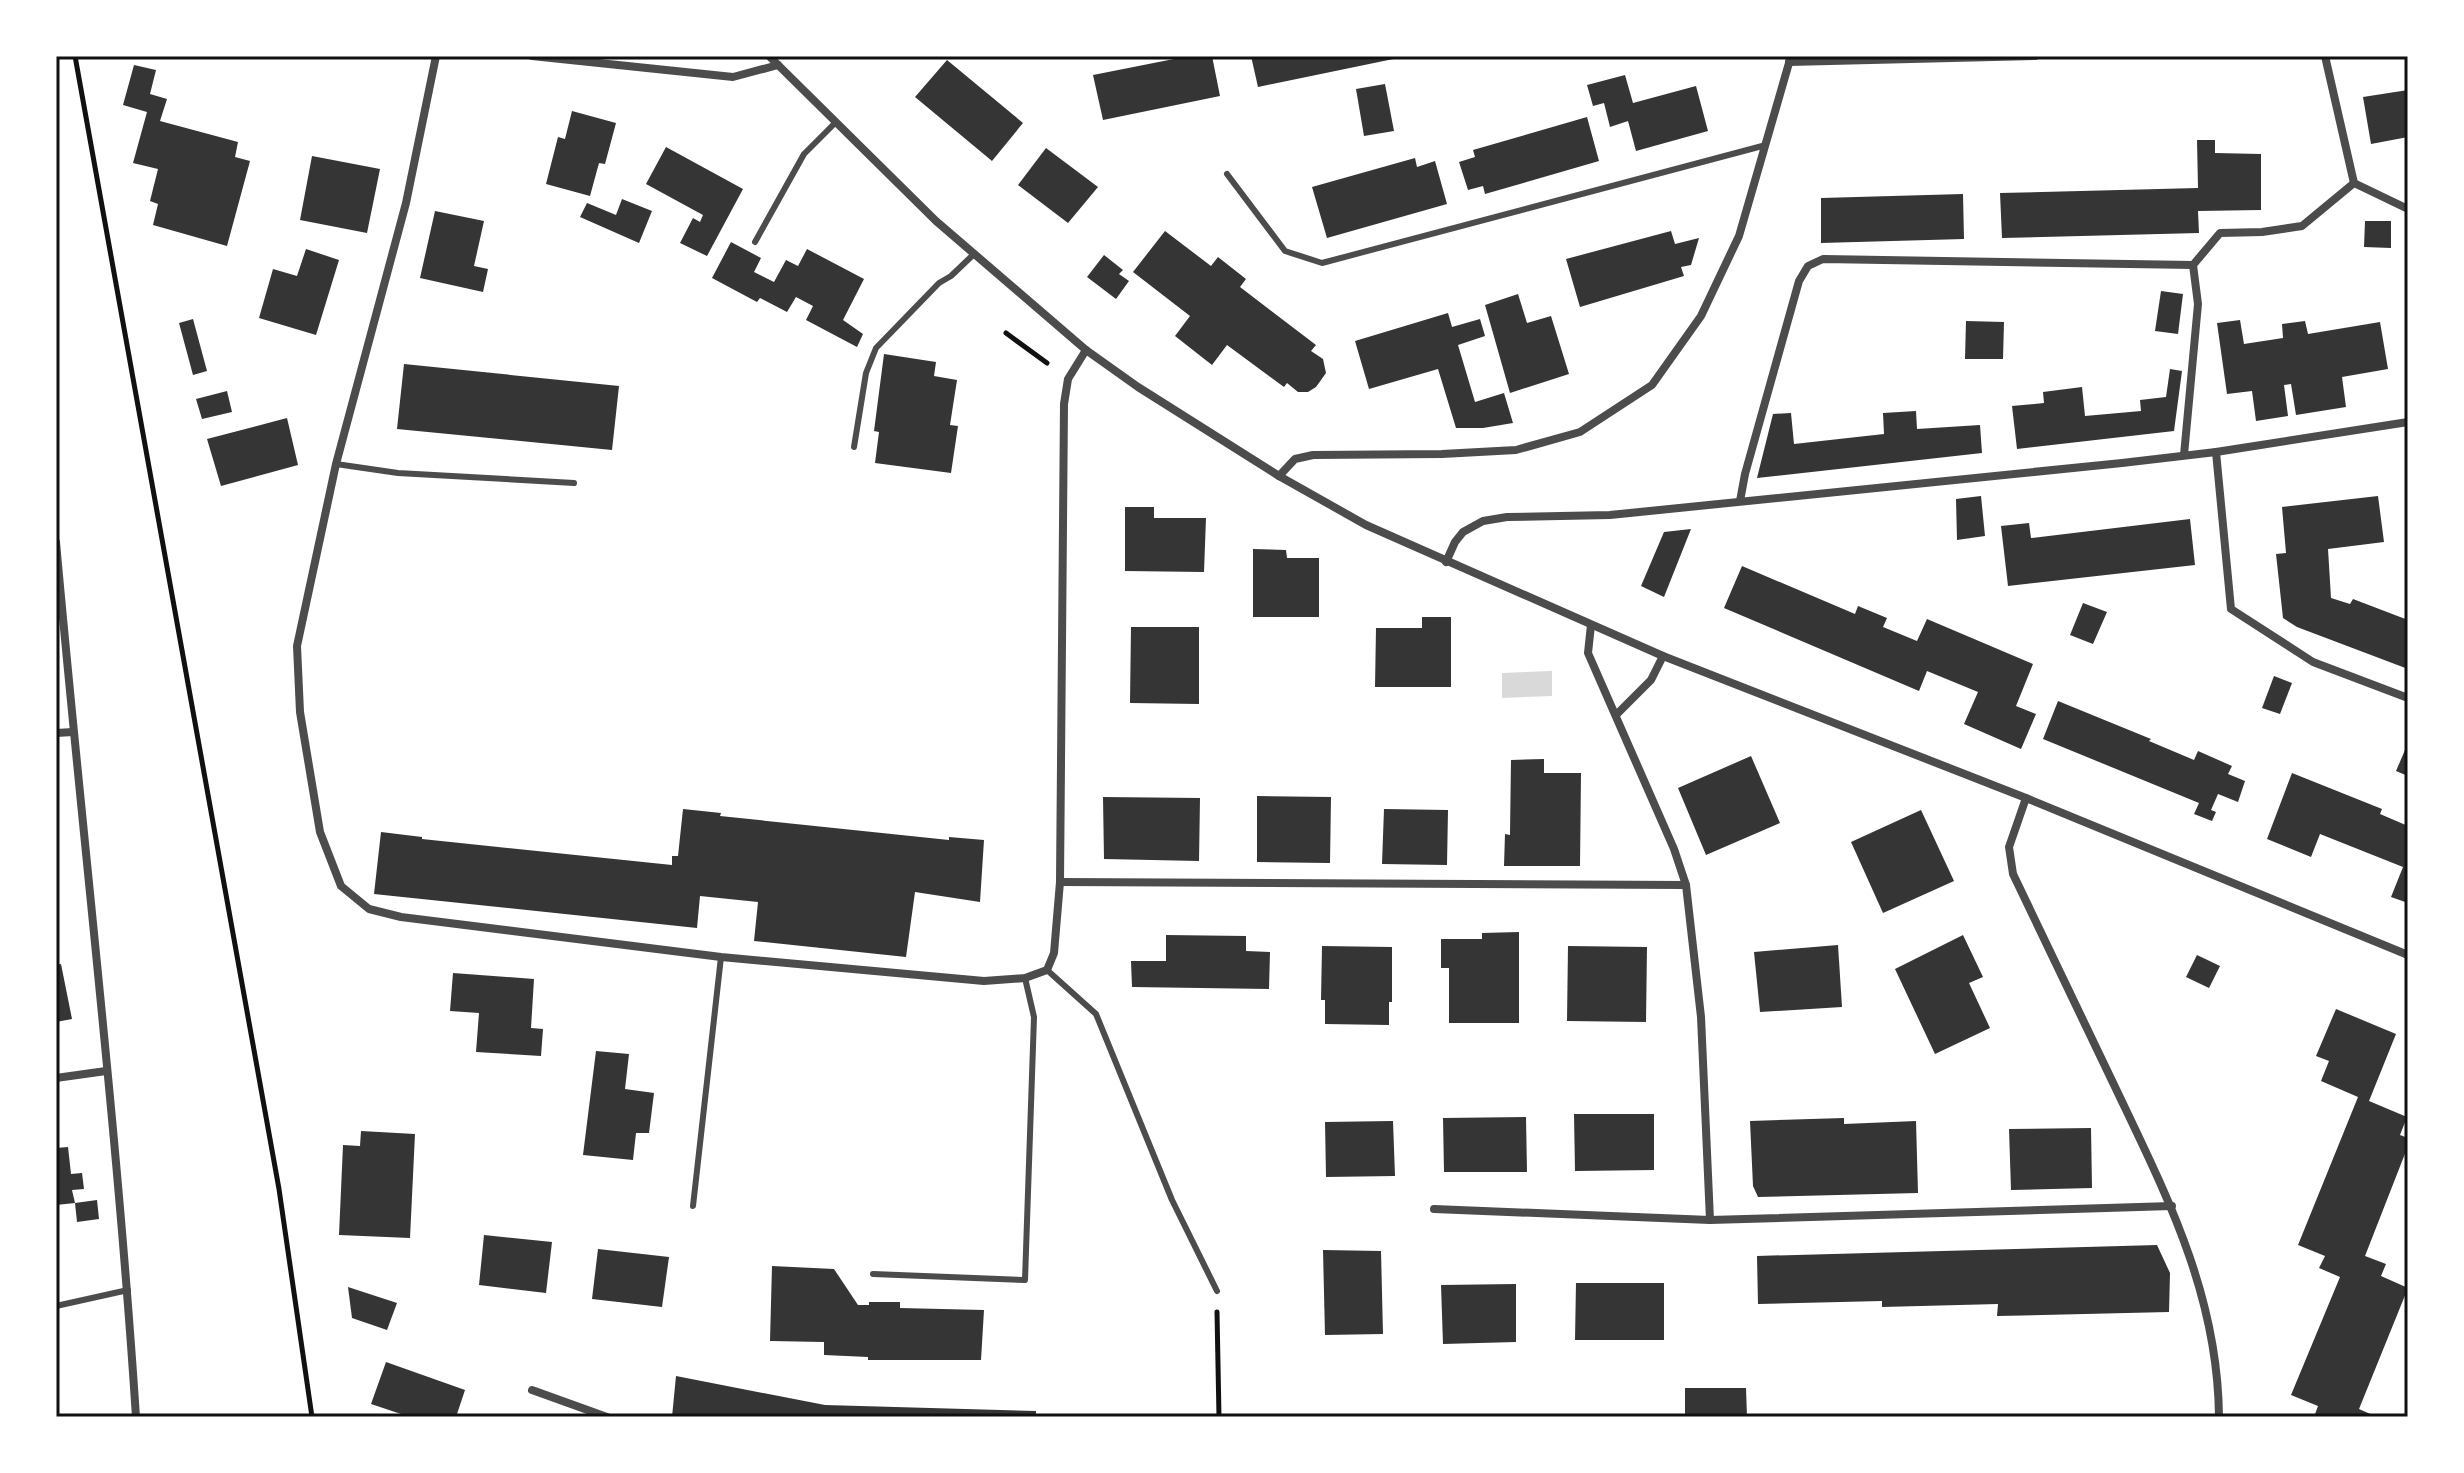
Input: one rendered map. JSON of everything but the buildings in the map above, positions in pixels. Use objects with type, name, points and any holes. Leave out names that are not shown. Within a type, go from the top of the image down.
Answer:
[{"type":"street","points":[[436,56],[406,203],[336,464],[297,646],[300,712],[320,832],[341,886],[369,909],[401,917],[721,957],[984,981],[1025,978],[1047,970],[1054,953],[1060,882],[1064,404],[1068,379],[1086,350]]},
{"type":"street","points":[[532,56],[733,77],[778,65]]},
{"type":"street","points":[[769,56],[936,221],[1086,350],[1138,387],[1279,476],[1366,525],[1663,656],[2026,798],[2408,955]]},
{"type":"street","points":[[1279,476],[1295,459],[1313,455],[1516,450],[1580,432],[1652,385],[1701,316],[1739,236],[1790,59],[2035,56]]},
{"type":"street","points":[[2325,56],[2354,183]]},
{"type":"street","points":[[2354,183],[2408,209]]},
{"type":"street","points":[[2184,455],[2198,304],[2193,265],[2220,233],[2262,232],[2302,226],[2354,183]]},
{"type":"street","points":[[1740,501],[1799,281],[1808,266],[1823,259],[2193,265]]},
{"type":"street","points":[[1446,562],[1463,532],[1483,521],[1507,517],[1610,515],[2216,452],[2408,422]]},
{"type":"street","points":[[2216,452],[2231,609],[2313,662],[2408,698]]},
{"type":"street","points":[[56,542],[106,1071],[117,1156],[136,1417]]},
{"type":"street","points":[[1591,625],[1588,653],[1674,849],[1686,885],[1701,1017],[1710,1220]]},
{"type":"street","points":[[1616,715],[1651,680],[1663,656]]},
{"type":"street","points":[[56,733],[73,732]]},
{"type":"street","points":[[2026,798],[2009,847],[2013,874],[2172,1206],[2204,1295],[2219,1391],[2219,1417]]},
{"type":"street","points":[[1060,882],[1686,885]]},
{"type":"street","points":[[56,1078],[106,1071]]},
{"type":"street","points":[[1434,1209],[1710,1220],[2172,1206]]},
{"type":"street","points":[[532,1390],[607,1417]]},
{"type":"lane","points":[[755,242],[804,154],[836,122]]},
{"type":"lane","points":[[1227,174],[1285,251],[1322,263],[1766,145]]},
{"type":"lane","points":[[854,447],[866,373],[876,348],[939,283],[974,254]]},
{"type":"lane","points":[[336,464],[398,473],[574,483]]},
{"type":"lane","points":[[693,1206],[721,957]]},
{"type":"lane","points":[[1047,970],[1096,1014],[1172,1200],[1217,1291]]},
{"type":"lane","points":[[873,1274],[1025,1280],[1034,1017],[1025,978]]},
{"type":"lane","points":[[56,1306],[128,1290]]},
{"type":"path","points":[[75,56],[286,1233],[312,1417]]},
{"type":"path","points":[[1006,333],[1020,343]]},
{"type":"path","points":[[1217,1291],[1219,1417]]},
{"type":"shaded area","points":[[1552,671],[1552,696],[1502,698],[1502,673]]}]
